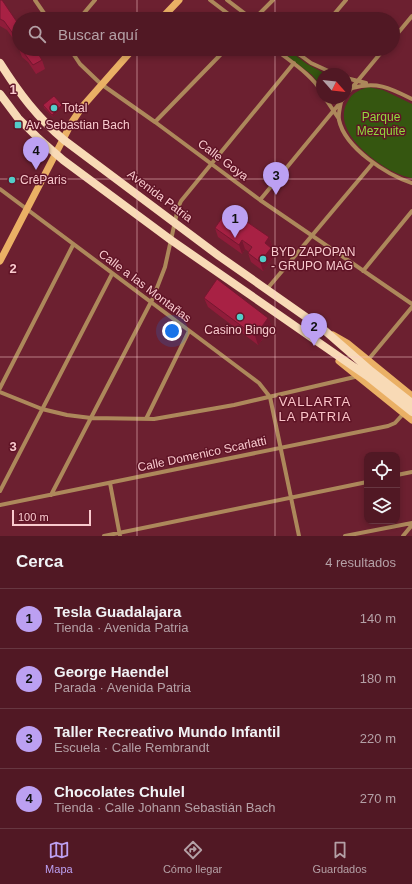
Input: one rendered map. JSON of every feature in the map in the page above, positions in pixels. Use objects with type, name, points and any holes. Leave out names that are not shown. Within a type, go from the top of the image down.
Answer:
[{"type":"main road","name":"Avenida Patria","points":[[0,64],[32,110],[46,125],[64,140],[266,289],[324,329],[371,371],[412,403]]},
{"type":"main road","points":[[0,94],[18,118],[56,154],[171,240],[367,376],[408,412]]},
{"type":"street","points":[[35,0],[43,12]]},
{"type":"street","points":[[85,12],[95,0]]},
{"type":"street","points":[[168,12],[179,0]]},
{"type":"street","points":[[210,0],[226,12]]},
{"type":"street","points":[[227,0],[243,12]]},
{"type":"street","points":[[260,12],[273,0]]},
{"type":"street","points":[[336,12],[346,0]]},
{"type":"street","points":[[400,31],[412,16]]},
{"type":"street","name":"Calle Goya","points":[[75,56],[80,64],[101,84],[260,200],[412,306]]},
{"type":"street","points":[[0,261],[82,107],[127,56]]},
{"type":"street","points":[[155,122],[219,56]]},
{"type":"street","points":[[284,56],[316,84]]},
{"type":"street","points":[[301,56],[322,68]]},
{"type":"street","points":[[352,88],[378,56]]},
{"type":"street","points":[[51,494],[151,302],[165,266],[181,201],[294,63]]},
{"type":"street","points":[[352,80],[387,88],[412,99]]},
{"type":"street","points":[[352,88],[369,84]]},
{"type":"street","points":[[330,104],[348,137],[360,152],[373,163],[394,176],[412,183]]},
{"type":"street","points":[[260,200],[340,104]]},
{"type":"street","points":[[339,119],[342,104]]},
{"type":"street","points":[[266,289],[373,163]]},
{"type":"street","name":"Calle a las Montañas","points":[[0,189],[259,384],[270,396]]},
{"type":"street","points":[[363,271],[412,212]]},
{"type":"street","points":[[0,388],[73,245]]},
{"type":"street","points":[[0,492],[112,274]]},
{"type":"street","points":[[368,360],[412,306]]},
{"type":"street","points":[[324,329],[347,343],[412,396]]},
{"type":"street","points":[[146,419],[189,331]]},
{"type":"street","points":[[320,343],[332,355],[408,412],[412,420]]},
{"type":"street","points":[[0,392],[42,409],[91,418],[154,419],[234,405],[359,376]]},
{"type":"street","points":[[270,396],[299,536]]},
{"type":"street","name":"Calle Domenico Scarlatti","points":[[0,505],[392,425],[408,412]]},
{"type":"street","points":[[400,474],[412,472]]},
{"type":"street","points":[[110,483],[120,534]]},
{"type":"street","points":[[104,536],[120,534],[364,483]]},
{"type":"street","points":[[345,536],[412,524]]},
{"type":"street","points":[[403,536],[412,524]]},
{"type":"green space","points":[[287,56],[296,56],[316,69],[316,80]]},
{"type":"green space","name":"Parque Mezquite","points":[[368,87],[383,90],[412,104],[412,178],[388,169],[362,150],[352,138],[346,126],[344,113],[347,104],[352,104],[352,96]]},
{"type":"building","points":[[0,0],[2,0],[12,15],[12,32],[4,21],[0,19]]},
{"type":"building","points":[[26,56],[39,56],[42,60],[33,65]]},
{"type":"building","name":"Total","points":[[54,96],[62,105],[52,115],[43,105]]},
{"type":"building","points":[[228,209],[269,237],[265,243],[271,248],[260,262],[248,253],[252,247],[242,240],[239,245],[215,228]]},
{"type":"building","name":"Casino Bingo","points":[[217,279],[268,318],[255,336],[204,298]]},
{"type":"place","name":"Total","points":[[54,108]]},
{"type":"place","name":"Av. Sebastian Bach","points":[[18,125]]},
{"type":"place","name":"Chocolates Chulel","points":[[36,170]]},
{"type":"place","name":"CrêParis","points":[[12,180]]},
{"type":"place","name":"Taller Recreativo Mundo Infantil","points":[[276,195]]},
{"type":"place","name":"Tesla Guadalajara","points":[[235,238]]},
{"type":"place","name":"BYD ZAPOPAN - GRUPO MAG","points":[[263,259]]},
{"type":"place","name":"Casino Bingo","points":[[240,317]]},
{"type":"place","name":"George Haendel","points":[[314,346]]},
{"type":"district","name":"VALLARTA LA PATRIA","points":[[315,408]]}]
